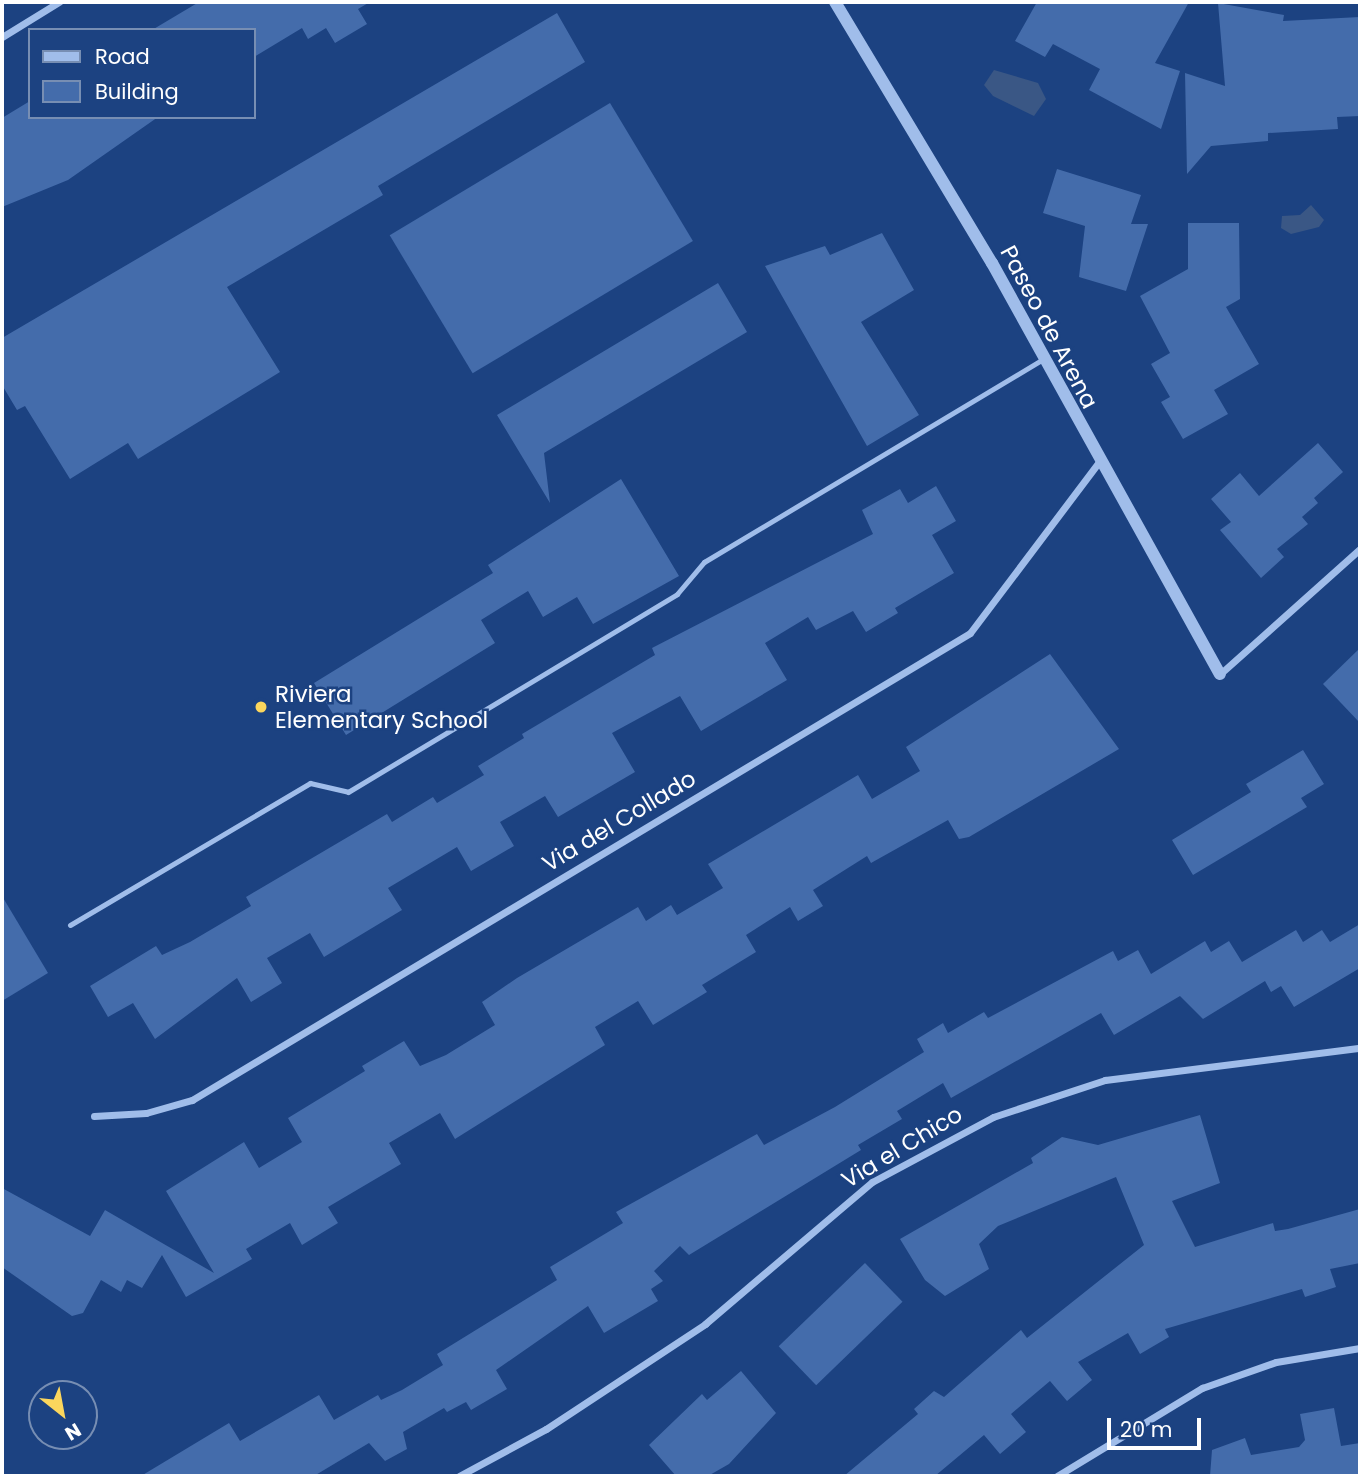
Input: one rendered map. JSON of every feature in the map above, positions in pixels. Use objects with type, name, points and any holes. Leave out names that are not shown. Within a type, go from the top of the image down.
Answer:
[{"type":"street","points":[[2,37],[59,2]]},
{"type":"street","name":"Paseo de Arena","points":[[835,2],[1043,359],[1098,463],[1220,674]]},
{"type":"street","name":"Via del Collado","points":[[94,1116],[146,1113],[192,1100],[970,633],[1098,463]]},
{"type":"street","points":[[1220,674],[1360,549]]},
{"type":"street","name":"Via el Chico","points":[[459,1476],[546,1429],[705,1324],[873,1182],[993,1117],[1105,1080],[1360,1048]]},
{"type":"street","points":[[1057,1476],[1202,1388],[1276,1362],[1360,1348]]},
{"type":"lane","points":[[71,925],[310,783],[348,792],[677,594],[704,562],[1043,359]]},
{"type":"water","points":[[994,70],[1038,83],[1046,99],[1034,116],[993,96],[984,85]]},
{"type":"water","points":[[1311,205],[1324,220],[1319,227],[1291,234],[1281,228],[1282,216],[1300,215]]},
{"type":"building","points":[[199,2],[370,2],[358,9],[367,24],[335,43],[326,28],[308,39],[302,28],[256,56],[256,28],[155,28]]},
{"type":"building","points":[[1037,2],[1189,2],[1155,63],[1180,71],[1161,129],[1089,90],[1100,69],[1053,44],[1045,57],[1015,41]]},
{"type":"building","points":[[1218,3],[1284,15],[1283,21],[1360,17],[1360,116],[1337,117],[1338,129],[1268,133],[1268,141],[1211,146],[1187,174],[1185,73],[1225,86]]},
{"type":"building","points":[[557,13],[585,62],[378,186],[383,195],[227,287],[280,372],[138,459],[128,443],[70,479],[25,406],[17,410],[2,385],[2,338]]},
{"type":"building","points":[[28,102],[28,119],[155,119],[68,180],[2,207],[2,118]]},
{"type":"building","points":[[610,103],[693,241],[473,373],[390,235]]},
{"type":"building","points":[[1057,169],[1141,195],[1131,224],[1148,224],[1126,291],[1079,277],[1085,226],[1043,213]]},
{"type":"building","points":[[1188,223],[1239,223],[1240,299],[1226,307],[1259,364],[1214,390],[1228,414],[1183,439],[1161,402],[1170,397],[1151,364],[1170,353],[1140,296],[1188,269]]},
{"type":"building","points":[[882,233],[914,290],[861,322],[919,415],[867,446],[765,266],[825,246],[830,255]]},
{"type":"building","points":[[718,283],[747,332],[544,453],[550,503],[497,415]]},
{"type":"building","points":[[1318,443],[1343,472],[1314,498],[1318,503],[1302,517],[1308,524],[1277,549],[1284,557],[1261,578],[1220,530],[1231,522],[1211,499],[1240,473],[1259,496]]},
{"type":"building","points":[[621,479],[679,576],[593,624],[577,597],[543,617],[528,591],[481,620],[495,643],[346,735],[314,683],[493,573],[488,565]]},
{"type":"building","points":[[936,486],[956,521],[932,535],[954,573],[895,608],[898,613],[866,632],[853,611],[816,630],[808,617],[765,643],[787,680],[701,731],[680,696],[612,733],[635,772],[558,817],[545,796],[500,822],[514,846],[471,871],[457,847],[388,888],[402,910],[324,957],[310,933],[267,958],[282,983],[251,1002],[237,978],[155,1039],[133,1003],[108,1017],[90,986],[156,946],[162,955],[190,942],[251,906],[246,897],[387,814],[392,822],[433,797],[437,803],[484,775],[478,766],[524,738],[522,734],[655,655],[652,648],[873,534],[862,510],[900,489],[908,503]]},
{"type":"building","points":[[1360,648],[1360,723],[1323,684]]},
{"type":"building","points":[[1050,654],[1119,749],[969,837],[959,839],[948,820],[871,863],[867,856],[813,890],[823,906],[798,921],[790,907],[746,935],[756,952],[702,985],[707,992],[653,1025],[638,1001],[595,1027],[605,1045],[455,1139],[440,1113],[389,1143],[401,1164],[328,1207],[338,1223],[302,1245],[290,1223],[246,1249],[252,1259],[186,1297],[162,1255],[142,1288],[127,1280],[121,1292],[101,1280],[83,1313],[72,1316],[2,1267],[2,1188],[90,1236],[105,1210],[214,1273],[166,1191],[244,1142],[259,1168],[302,1142],[288,1118],[365,1071],[362,1066],[404,1041],[420,1066],[446,1055],[495,1025],[482,1002],[517,978],[638,907],[646,921],[671,905],[677,915],[723,888],[708,864],[858,775],[872,799],[920,771],[906,747]]},
{"type":"building","points":[[1303,750],[1324,784],[1301,798],[1307,807],[1193,875],[1172,840],[1251,792],[1246,784]]},
{"type":"building","points":[[2,896],[48,973],[2,1001]]},
{"type":"building","points":[[1360,924],[1360,968],[1294,1007],[1281,986],[1271,992],[1265,981],[1203,1019],[1180,996],[1114,1035],[1101,1013],[951,1098],[943,1083],[897,1111],[902,1119],[858,1145],[861,1150],[689,1255],[680,1246],[654,1271],[663,1281],[651,1289],[658,1301],[604,1333],[588,1306],[496,1370],[507,1389],[471,1410],[466,1402],[447,1412],[444,1408],[403,1432],[407,1449],[385,1461],[369,1443],[314,1476],[141,1476],[229,1423],[240,1441],[319,1395],[334,1420],[378,1395],[381,1400],[402,1390],[443,1365],[437,1354],[557,1280],[550,1267],[623,1223],[616,1212],[757,1134],[764,1145],[835,1107],[924,1052],[917,1039],[943,1023],[948,1033],[984,1012],[988,1018],[1113,951],[1118,961],[1138,950],[1151,974],[1205,941],[1211,952],[1229,941],[1242,962],[1296,930],[1303,942],[1322,930],[1330,942]]},
{"type":"building","points":[[1200,1115],[1220,1183],[1172,1201],[1195,1247],[1273,1223],[1275,1231],[1288,1229],[1360,1209],[1360,1263],[1330,1269],[1336,1287],[1305,1297],[1302,1289],[1165,1329],[1169,1337],[1140,1354],[1128,1333],[1078,1362],[1092,1380],[1067,1401],[1050,1381],[1011,1414],[1026,1432],[1000,1454],[984,1435],[935,1476],[844,1476],[918,1414],[914,1409],[934,1391],[944,1397],[1021,1330],[1027,1338],[1144,1245],[1116,1177],[998,1226],[979,1244],[989,1269],[945,1296],[925,1280],[900,1239],[1033,1163],[1031,1158],[1062,1137],[1098,1145]]},
{"type":"building","points":[[865,1263],[903,1302],[816,1385],[779,1346]]},
{"type":"building","points":[[741,1371],[776,1413],[729,1464],[708,1476],[676,1476],[649,1445],[702,1394],[707,1400]]},
{"type":"building","points":[[1334,1408],[1341,1446],[1360,1443],[1360,1476],[1210,1476],[1212,1450],[1245,1438],[1251,1455],[1299,1447],[1305,1440],[1300,1414]]},
{"type":"place","name":"Riviera Elementary School","points":[[261,707]]}]
